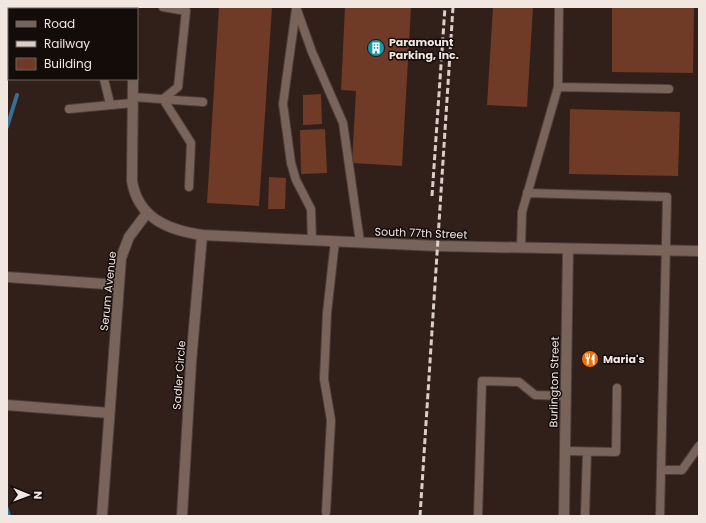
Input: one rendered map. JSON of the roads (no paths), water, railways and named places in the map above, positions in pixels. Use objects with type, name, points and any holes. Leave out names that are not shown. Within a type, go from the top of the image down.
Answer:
[{"type":"street","points":[[133,80],[132,181],[134,192],[140,204],[148,213]]},
{"type":"street","name":"South 77th Street","points":[[148,213],[168,228],[202,235],[521,248],[699,251]]},
{"type":"street","name":"Serum Avenue","points":[[102,516],[121,258],[133,231],[148,213]]},
{"type":"street","name":"Sadler Circle","points":[[182,516],[191,363],[202,235]]},
{"type":"street","name":"Burlington Street","points":[[564,516],[568,249]]},
{"type":"street","points":[[7,277],[119,285]]},
{"type":"street","points":[[7,405],[109,413]]},
{"type":"lane","points":[[162,99],[178,87],[186,11],[163,7]]},
{"type":"lane","points":[[296,7],[283,104],[291,163],[296,180],[311,209],[312,240]]},
{"type":"lane","points":[[296,7],[312,52],[343,123],[360,242]]},
{"type":"lane","points":[[521,248],[522,212],[558,87],[559,7]]},
{"type":"lane","points":[[104,80],[110,104]]},
{"type":"lane","points":[[558,87],[669,89]]},
{"type":"lane","points":[[162,99],[191,143],[188,187]]},
{"type":"lane","points":[[69,109],[132,100],[162,99],[203,102]]},
{"type":"lane","points":[[527,193],[667,197],[660,516]]},
{"type":"lane","points":[[326,512],[331,420],[324,379],[327,313],[335,241]]},
{"type":"lane","points":[[478,516],[482,381],[519,382],[535,395],[566,396]]},
{"type":"lane","points":[[565,451],[616,452],[617,388]]},
{"type":"lane","points":[[661,470],[682,470],[699,446]]},
{"type":"lane","points":[[586,516],[587,452]]},
{"type":"waterway","points":[[7,127],[17,95]]},
{"type":"waterway","points":[[7,509],[9,516]]},
{"type":"railway","points":[[432,196],[445,7]]},
{"type":"railway","points":[[420,516],[453,7]]},
{"type":"place","name":"Paramount Parking, Inc.","points":[[376,48]]},
{"type":"place","name":"Maria's","points":[[590,359]]}]
